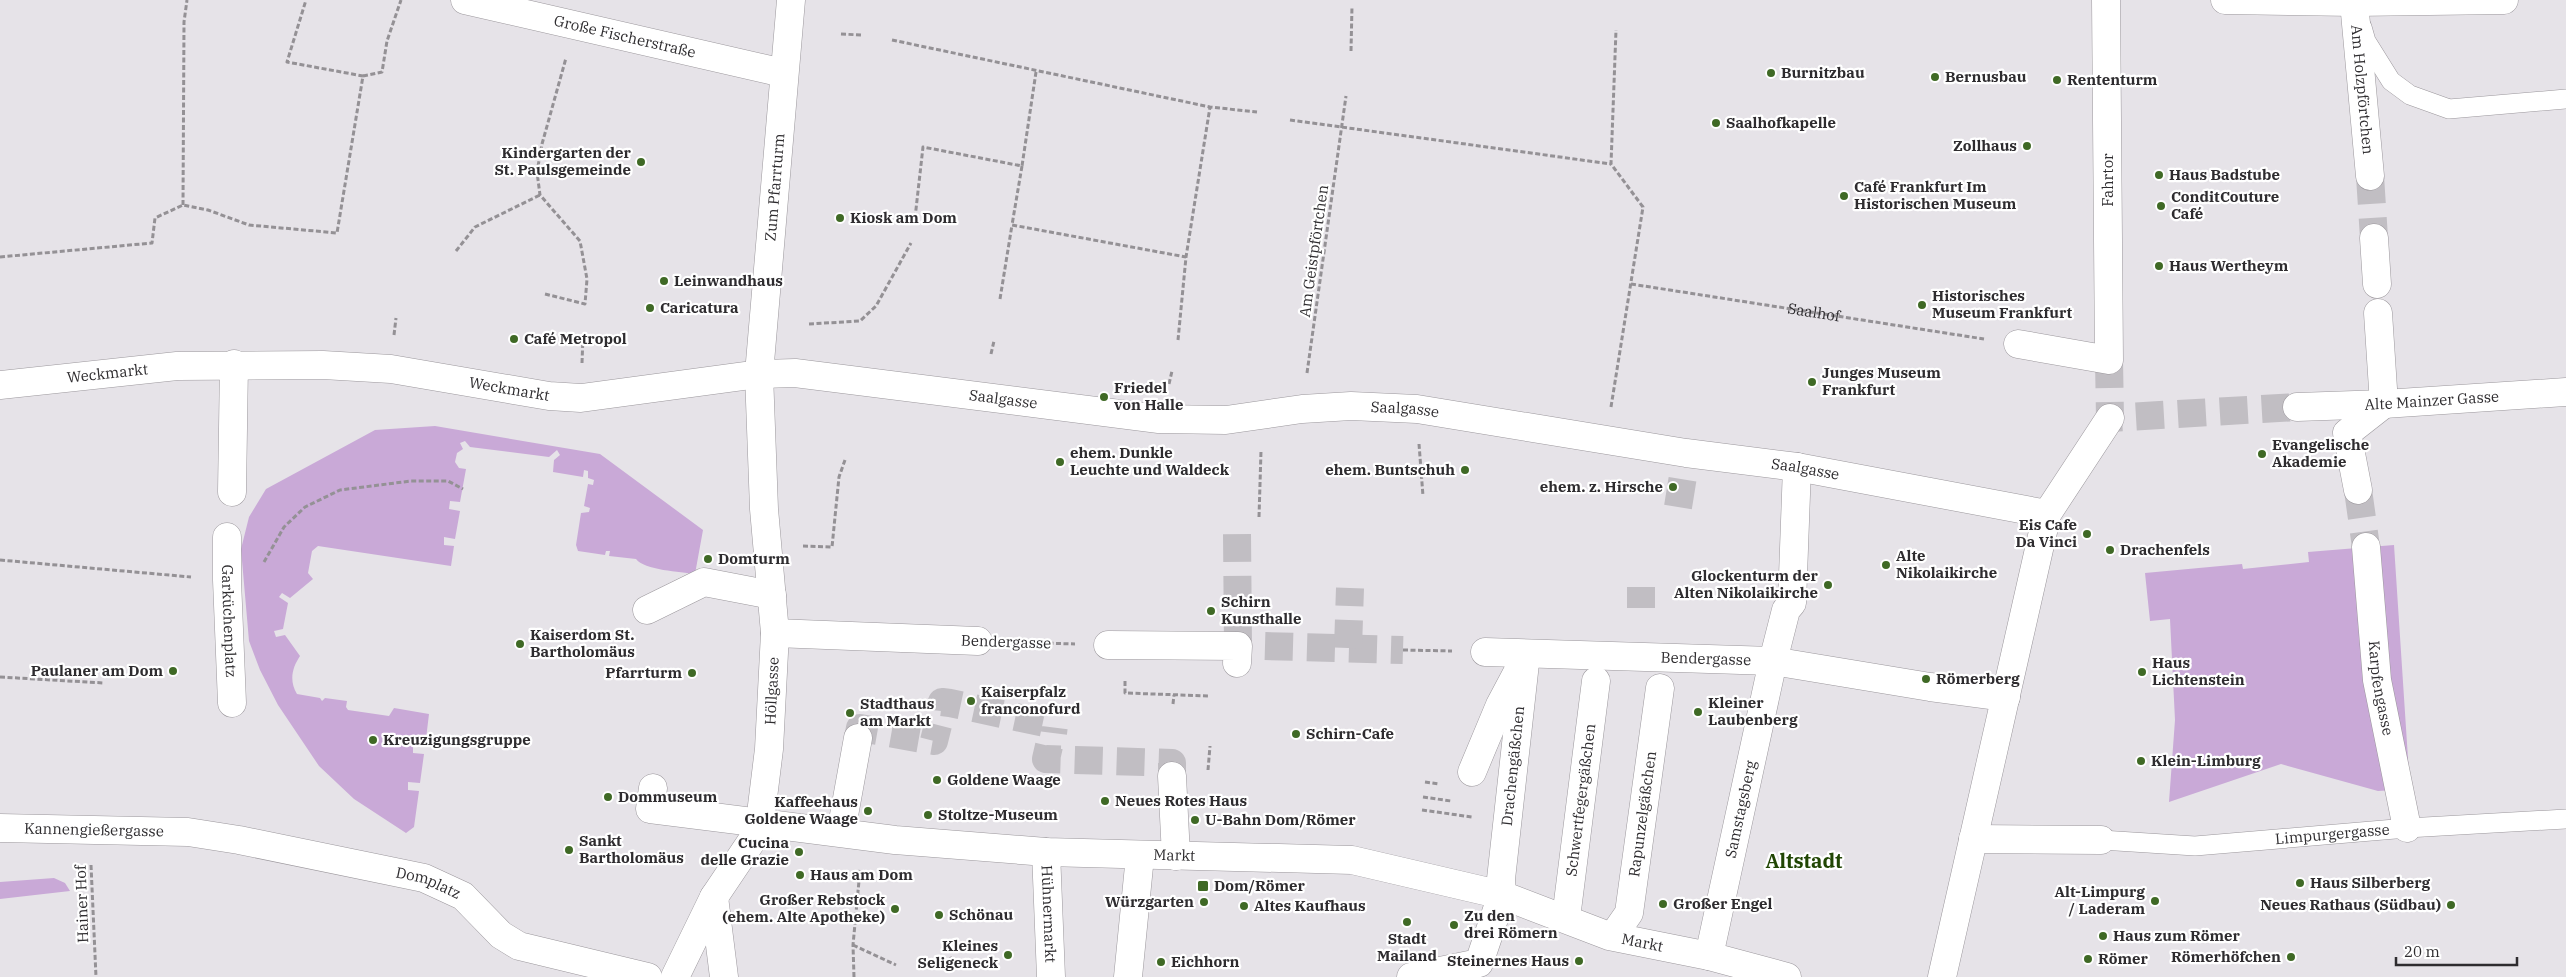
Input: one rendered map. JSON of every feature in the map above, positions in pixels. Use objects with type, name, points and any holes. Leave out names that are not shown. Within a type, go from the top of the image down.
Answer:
[{"type":"street","name":"Große Fischerstraße","points":[[465,0],[783,73]]},
{"type":"street","name":"Zum Pfarrturm","points":[[759,374],[783,73],[791,0]]},
{"type":"street","name":"Fahrtor","points":[[2018,344],[2109,360],[2106,0]]},
{"type":"street","points":[[2225,0],[2354,2],[2504,0]]},
{"type":"street","name":"Am Holzpförtchen","points":[[2354,2],[2370,176]]},
{"type":"street","points":[[2374,238],[2377,284]]},
{"type":"street","points":[[2358,490],[2347,433],[2384,404],[2378,313]]},
{"type":"street","points":[[232,492],[234,364]]},
{"type":"street","name":"Weckmarkt","points":[[0,385],[131,369],[234,364],[323,365],[390,369],[549,396],[581,398],[759,374]]},
{"type":"street","name":"Saalgasse","points":[[759,374],[795,372],[1159,419],[1226,420],[1302,409],[1383,406],[1417,409],[1604,448],[1685,462],[1797,467],[2047,514]]},
{"type":"street","points":[[759,374],[767,546],[775,633]]},
{"type":"street","name":"Alte Mainzer Gasse","points":[[2296,408],[2566,392]]},
{"type":"street","points":[[1942,977],[2047,514],[2110,418]]},
{"type":"street","name":"Samstagsberg","points":[[1709,956],[1773,661],[1786,610],[1792,603],[1797,467]]},
{"type":"street","name":"Garküchenplatz","points":[[227,537],[232,703]]},
{"type":"street","name":"Karpfengasse","points":[[2366,547],[2377,680],[2407,828]]},
{"type":"street","points":[[647,610],[704,579],[772,595]]},
{"type":"street","name":"Bendergasse","points":[[775,633],[978,641]]},
{"type":"street","name":"Höllgasse","points":[[760,822],[769,749],[775,633]]},
{"type":"street","points":[[1117,645],[1237,654]]},
{"type":"street","name":"Bendergasse","points":[[1485,652],[1773,661],[1930,687],[2006,697]]},
{"type":"street","points":[[1472,772],[1500,705],[1526,654]]},
{"type":"street","name":"Drachengäßchen","points":[[1502,887],[1526,654]]},
{"type":"street","name":"Schwertfegergäßchen","points":[[1566,918],[1596,681]]},
{"type":"street","name":"Rapunzelgäßchen","points":[[1613,936],[1629,913],[1660,688]]},
{"type":"street","points":[[842,832],[858,738]]},
{"type":"street","points":[[1172,776],[1176,856]]},
{"type":"street","name":"Markt","points":[[653,788],[650,809],[895,840],[1046,852],[1140,856],[1352,860],[1502,887],[1566,918],[1613,936],[1709,956],[1787,977]]},
{"type":"street","points":[[675,977],[714,897],[755,836],[760,822]]},
{"type":"street","name":"Kannengießergasse","points":[[0,828],[188,832]]},
{"type":"street","name":"Domplatz","points":[[188,832],[239,840],[424,878],[463,896],[501,935],[519,946],[648,977]]},
{"type":"street","points":[[1973,840],[2101,840]]},
{"type":"street","name":"Hühnermarkt","points":[[1046,852],[1051,977]]},
{"type":"street","points":[[1128,977],[1140,856]]},
{"type":"street","points":[[1411,977],[1479,963],[1502,887]]},
{"type":"street","points":[[714,897],[724,977]]},
{"type":"lane","points":[[2354,2],[2366,41],[2391,81],[2410,95],[2449,109],[2566,99]]},
{"type":"lane","name":"Limpurgergasse","points":[[2101,840],[2195,846],[2407,828],[2566,819]]},
{"type":"path","points":[[183,205],[184,22],[187,0]]},
{"type":"path","points":[[306,0],[287,62],[363,76],[382,72],[387,41],[401,0]]},
{"type":"path","points":[[1351,51],[1352,6]]},
{"type":"path","points":[[1604,448],[1643,207],[1611,164],[1616,30]]},
{"type":"path","points":[[841,34],[862,35]]},
{"type":"path","points":[[892,40],[1036,72],[1210,107],[1257,112]]},
{"type":"path","points":[[1000,299],[1036,72]]},
{"type":"path","points":[[544,294],[585,304],[587,279],[580,241],[540,195],[537,172],[540,153],[561,74]]},
{"type":"path","points":[[0,257],[152,244],[155,218],[183,205],[208,210],[249,225],[337,233],[363,76]]},
{"type":"path","name":"Am Geistpförtchen","points":[[1302,409],[1346,96]]},
{"type":"path","points":[[1178,340],[1186,257],[1210,107]]},
{"type":"path","points":[[1290,120],[1611,164]]},
{"type":"path","points":[[915,218],[923,147],[1022,166]]},
{"type":"path","points":[[456,251],[476,227],[540,195]]},
{"type":"path","points":[[1012,225],[1186,257]]},
{"type":"path","points":[[808,324],[860,321],[876,306],[912,243]]},
{"type":"path","name":"Saalhof","points":[[1631,284],[1988,340]]},
{"type":"path","points":[[991,354],[994,341]]},
{"type":"path","points":[[1168,388],[1172,371]]},
{"type":"path","points":[[1419,442],[1423,496]]},
{"type":"path","points":[[1259,517],[1261,448]]},
{"type":"path","points":[[767,546],[832,547],[839,477],[845,460]]},
{"type":"path","points":[[284,527],[305,507],[340,490],[411,481],[448,481],[462,489]]},
{"type":"path","points":[[0,560],[227,580]]},
{"type":"path","name":"Bendergasse","points":[[978,641],[1117,645]]},
{"type":"path","points":[[1117,645],[1125,693],[1210,696]]},
{"type":"path","points":[[1403,650],[1485,652]]},
{"type":"path","points":[[0,677],[104,684]]},
{"type":"path","points":[[1173,704],[1174,694]]},
{"type":"path","points":[[1208,763],[1210,746]]},
{"type":"path","points":[[1422,810],[1478,818]]},
{"type":"path","name":"Hainer Hof","points":[[90,830],[96,977]]},
{"type":"path","points":[[854,977],[853,945],[860,881]]},
{"type":"path","points":[[853,945],[896,965]]},
{"type":"path","points":[[935,968],[954,957]]},
{"type":"shaded area","points":[[435,426],[600,454],[703,530],[695,574],[654,568],[640,563],[636,559],[609,556],[610,551],[606,551],[605,555],[578,551],[576,545],[581,513],[589,512],[590,508],[584,506],[588,484],[593,485],[594,480],[588,478],[588,471],[584,470],[583,477],[553,472],[554,460],[560,455],[557,450],[549,457],[470,447],[465,441],[460,443],[463,449],[457,453],[455,462],[459,468],[466,469],[460,502],[450,501],[449,509],[460,511],[455,539],[444,537],[444,545],[454,546],[451,566],[318,546],[312,551],[308,573],[313,579],[290,598],[282,593],[279,597],[288,603],[283,629],[274,631],[276,637],[285,635],[300,656],[292,675],[297,694],[320,698],[322,701],[325,698],[347,701],[346,707],[348,710],[389,716],[394,708],[429,714],[425,747],[413,745],[413,753],[424,754],[420,783],[408,782],[408,790],[419,791],[414,827],[406,833],[354,799],[319,766],[278,705],[260,670],[249,641],[241,549],[249,517],[266,489],[375,430]]},
{"type":"shaded area","points":[[2394,545],[2410,789],[2378,791],[2281,764],[2169,802],[2175,720],[2170,619],[2150,621],[2145,573],[2242,564],[2243,569],[2309,562],[2308,552]]},
{"type":"shaded area","points":[[54,878],[65,883],[70,891],[0,899],[0,882]]},
{"type":"tunnel","points":[[2370,176],[2374,238]]},
{"type":"tunnel","points":[[2109,360],[2110,418],[2297,407]]},
{"type":"tunnel","points":[[1678,507],[1684,470]]},
{"type":"tunnel","points":[[2358,490],[2366,547]]},
{"type":"tunnel","points":[[1237,534],[1238,646]]},
{"type":"tunnel","points":[[1641,587],[1641,608]]},
{"type":"tunnel","points":[[1348,648],[1350,588]]},
{"type":"tunnel","points":[[1265,646],[1403,650]]},
{"type":"tunnel","points":[[941,711],[942,702],[950,703],[1054,725],[1053,733]]},
{"type":"tunnel","points":[[858,738],[860,728],[934,741],[938,725]]},
{"type":"tunnel","points":[[1049,746],[1046,759],[1172,763],[1172,776]]},
{"type":"place","name":"Burnitzbau","points":[[1771,73]]},
{"type":"place","name":"Bernusbau","points":[[1935,77]]},
{"type":"place","name":"Rententurm","points":[[2057,80]]},
{"type":"place","name":"Saalhofkapelle","points":[[1716,123]]},
{"type":"place","name":"Zollhaus","points":[[2027,146]]},
{"type":"place","name":"Kindergarten der St. Paulsgemeinde","points":[[641,162]]},
{"type":"place","name":"Haus Badstube","points":[[2159,175]]},
{"type":"place","name":"Café Frankfurt Im Historischen Museum","points":[[1844,196]]},
{"type":"place","name":"ConditCouture Café","points":[[2161,206]]},
{"type":"place","name":"Kiosk am Dom","points":[[840,218]]},
{"type":"place","name":"Haus Wertheym","points":[[2159,266]]},
{"type":"place","name":"Leinwandhaus","points":[[664,281]]},
{"type":"place","name":"Historisches Museum Frankfurt","points":[[1922,305]]},
{"type":"place","name":"Caricatura","points":[[650,308]]},
{"type":"place","name":"Café Metropol","points":[[514,339]]},
{"type":"place","name":"Junges Museum Frankfurt","points":[[1812,382]]},
{"type":"place","name":"Friedel von Halle","points":[[1104,397]]},
{"type":"place","name":"Evangelische Akademie","points":[[2262,454]]},
{"type":"place","name":"ehem. Dunkle Leuchte und Waldeck","points":[[1060,462]]},
{"type":"place","name":"ehem. Buntschuh","points":[[1465,470]]},
{"type":"place","name":"ehem. z. Hirsche","points":[[1673,487]]},
{"type":"place","name":"Eis Cafe Da Vinci","points":[[2087,534]]},
{"type":"place","name":"Drachenfels","points":[[2110,550]]},
{"type":"place","name":"Domturm","points":[[708,559]]},
{"type":"place","name":"Alte Nikolaikirche","points":[[1886,565]]},
{"type":"place","name":"Glockenturm der Alten Nikolaikirche","points":[[1828,585]]},
{"type":"place","name":"Schirn Kunsthalle","points":[[1211,611]]},
{"type":"place","name":"Kaiserdom St. Bartholomäus","points":[[520,644]]},
{"type":"place","name":"Paulaner am Dom","points":[[173,671]]},
{"type":"place","name":"Haus Lichtenstein","points":[[2142,672]]},
{"type":"place","name":"Pfarrturm","points":[[692,673]]},
{"type":"place","name":"Römerberg","points":[[1926,679]]},
{"type":"place","name":"Kaiserpfalz franconofurd","points":[[971,701]]},
{"type":"place","name":"Kleiner Laubenberg","points":[[1698,712]]},
{"type":"place","name":"Stadthaus am Markt","points":[[850,713]]},
{"type":"place","name":"Schirn-Cafe","points":[[1296,734]]},
{"type":"place","name":"Kreuzigungsgruppe","points":[[373,740]]},
{"type":"place","name":"Klein-Limburg","points":[[2141,761]]},
{"type":"place","name":"Goldene Waage","points":[[937,780]]},
{"type":"place","name":"Dommuseum","points":[[608,797]]},
{"type":"place","name":"Neues Rotes Haus","points":[[1105,801]]},
{"type":"place","name":"Kaffeehaus Goldene Waage","points":[[868,811]]},
{"type":"place","name":"Stoltze-Museum","points":[[928,815]]},
{"type":"place","name":"U-Bahn Dom/Römer","points":[[1195,820]]},
{"type":"place","name":"Sankt Bartholomäus","points":[[569,850]]},
{"type":"place","name":"Cucina delle Grazie","points":[[799,852]]},
{"type":"place","name":"Haus am Dom","points":[[800,875]]},
{"type":"place","name":"Haus Silberberg","points":[[2300,883]]},
{"type":"place","name":"Dom/Römer","points":[[1203,886]]},
{"type":"place","name":"Alt-Limpurg / Laderam","points":[[2155,901]]},
{"type":"place","name":"Würzgarten","points":[[1204,902]]},
{"type":"place","name":"Großer Engel","points":[[1663,904]]},
{"type":"place","name":"Neues Rathaus (Südbau)","points":[[2451,905]]},
{"type":"place","name":"Altes Kaufhaus","points":[[1244,906]]},
{"type":"place","name":"Großer Rebstock (ehem. Alte Apotheke)","points":[[895,909]]},
{"type":"place","name":"Schönau","points":[[939,915]]},
{"type":"place","name":"Stadt Mailand","points":[[1407,922]]},
{"type":"place","name":"Zu den drei Römern","points":[[1454,925]]},
{"type":"place","name":"Haus zum Römer","points":[[2103,936]]},
{"type":"place","name":"Kleines Seligeneck","points":[[1008,955]]},
{"type":"place","name":"Römerhöfchen","points":[[2291,957]]},
{"type":"place","name":"Römer","points":[[2088,959]]},
{"type":"place","name":"Steinernes Haus","points":[[1579,961]]},
{"type":"place","name":"Eichhorn","points":[[1161,962]]},
{"type":"district","name":"Altstadt","points":[[1804,861]]}]
